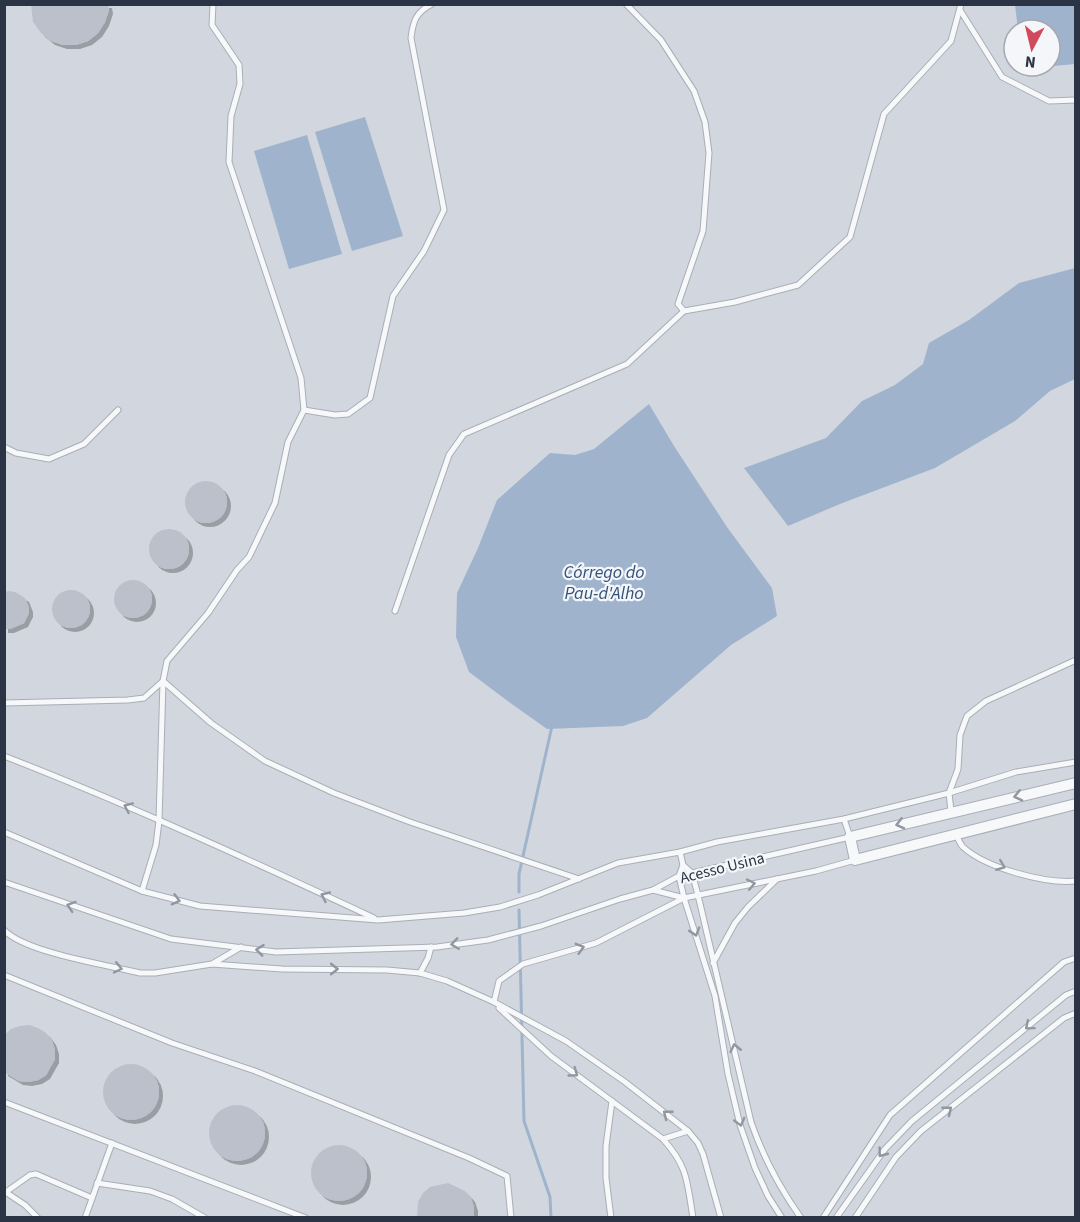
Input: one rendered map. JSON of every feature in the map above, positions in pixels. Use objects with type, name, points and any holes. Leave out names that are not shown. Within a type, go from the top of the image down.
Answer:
[{"type":"street","name":"Acesso Usina","points":[[850,837],[1076,783]]},
{"type":"street","name":"Acesso Usina","points":[[855,860],[1076,804]]},
{"type":"street","points":[[951,812],[956,833]]},
{"type":"street","points":[[850,837],[855,860]]},
{"type":"lane","points":[[142,891],[156,845],[159,821],[163,681],[167,661],[208,613],[237,570],[249,557],[275,503],[288,442],[304,410],[301,378],[229,162],[231,116],[240,84],[239,65],[212,25],[213,4]]},
{"type":"lane","points":[[304,410],[335,415],[348,414],[370,398],[393,296],[424,251],[444,210],[411,38],[413,22],[421,10],[432,4]]},
{"type":"lane","points":[[626,4],[661,40],[694,91],[705,122],[709,153],[703,231],[678,304],[684,311]]},
{"type":"lane","points":[[415,6],[421,10]]},
{"type":"lane","points":[[395,611],[449,455],[464,434],[627,364],[684,311],[735,302],[798,285],[850,237],[884,114],[951,41],[960,7]]},
{"type":"lane","points":[[960,7],[1002,77],[1049,101],[1076,100]]},
{"type":"lane","points":[[4,447],[16,453],[50,459],[84,444],[118,410]]},
{"type":"lane","points":[[951,812],[949,794],[958,769],[960,735],[967,716],[986,701],[1076,660]]},
{"type":"lane","points":[[4,703],[144,698],[163,681]]},
{"type":"lane","points":[[163,681],[211,723],[265,761],[410,822],[579,879]]},
{"type":"lane","points":[[4,756],[72,782],[378,920]]},
{"type":"lane","points":[[4,832],[142,891],[200,906],[378,920],[464,913],[500,907],[538,895],[618,863],[844,819],[949,794],[1016,772],[1076,762]]},
{"type":"lane","points":[[844,819],[850,837]]},
{"type":"lane","points":[[956,833],[962,846],[982,859],[1003,868],[1030,877],[1063,882],[1076,881]]},
{"type":"lane","name":"Acesso Usina","points":[[653,890],[679,876],[850,837]]},
{"type":"lane","points":[[680,852],[683,865],[679,876],[715,996],[728,1074],[740,1125],[754,1168],[782,1218]]},
{"type":"lane","name":"Acesso Usina","points":[[653,890],[684,898],[816,871],[855,860]]},
{"type":"lane","points":[[683,865],[692,873],[698,895],[751,1122],[775,1180],[801,1218]]},
{"type":"lane","points":[[705,966],[714,963],[735,923],[778,878]]},
{"type":"lane","points":[[4,882],[171,939],[276,952],[431,947],[488,940],[653,890]]},
{"type":"lane","points":[[494,1002],[499,981],[523,964],[596,943],[684,898]]},
{"type":"lane","points":[[4,930],[10,936],[47,952],[140,973],[155,973],[212,964],[282,969],[387,969],[420,973],[447,981],[494,1002],[566,1041],[625,1082],[688,1131],[698,1143],[703,1154],[721,1218]]},
{"type":"lane","points":[[212,964],[241,947]]},
{"type":"lane","points":[[420,973],[431,947]]},
{"type":"lane","points":[[823,1218],[890,1115],[1064,962],[1076,958]]},
{"type":"lane","points":[[4,975],[172,1043],[255,1071],[507,1176],[511,1218]]},
{"type":"lane","points":[[836,1218],[885,1149],[912,1121],[1066,995],[1076,991]]},
{"type":"lane","points":[[494,1002],[550,1056],[663,1138],[678,1155],[683,1166],[693,1218]]},
{"type":"lane","points":[[855,1218],[896,1157],[921,1131],[1064,1018],[1076,1013]]},
{"type":"lane","points":[[612,1101],[606,1146],[606,1178],[612,1218]]},
{"type":"lane","points":[[4,1102],[306,1218]]},
{"type":"lane","points":[[663,1138],[688,1131]]},
{"type":"lane","points":[[85,1218],[112,1143]]},
{"type":"lane","points":[[38,1218],[5,1191],[30,1175],[36,1173],[92,1198]]},
{"type":"lane","points":[[97,1183],[150,1191],[172,1199],[206,1218]]},
{"type":"shaded area","points":[[5,5],[1075,5],[1075,1217],[5,1217]]},
{"type":"water","points":[[1015,5],[1075,5],[1075,64],[1062,65],[1062,18],[1017,18]]},
{"type":"water","points":[[365,117],[403,236],[352,251],[315,132]]},
{"type":"water","points":[[307,135],[342,254],[289,269],[254,151]]},
{"type":"water","points":[[1075,268],[1075,379],[1050,391],[1015,421],[935,468],[788,526],[744,468],[826,438],[862,401],[895,385],[923,364],[929,343],[969,320],[1019,283]]},
{"type":"water","name":"Córrego do Pau-d'Alho","points":[[649,404],[727,527],[772,588],[777,616],[731,645],[647,718],[623,726],[547,729],[469,672],[456,637],[457,593],[497,500],[550,453],[575,455],[594,449]]},
{"type":"building","points":[[31,4],[108,4],[109,10],[98,33],[88,41],[76,45],[63,45],[51,41],[41,33],[33,22]]},
{"type":"building","points":[[206,481],[221,487],[227,502],[221,517],[206,523],[191,517],[185,502],[191,487]]},
{"type":"building","points":[[169,529],[177,530],[183,535],[188,541],[188,557],[183,563],[177,568],[169,569],[161,568],[155,563],[150,557],[149,549],[150,541],[155,535],[161,530]]},
{"type":"building","points":[[133,580],[146,586],[152,599],[146,612],[133,618],[120,612],[114,599],[120,586]]},
{"type":"building","points":[[71,590],[78,591],[84,596],[89,602],[89,616],[84,622],[78,627],[71,628],[64,627],[58,622],[53,616],[52,609],[53,602],[58,596],[64,591]]},
{"type":"building","points":[[9,591],[25,598],[29,613],[24,623],[4,629],[4,592]]},
{"type":"building","points":[[29,1025],[46,1033],[52,1041],[55,1059],[46,1075],[28,1082],[19,1081],[4,1072],[4,1035],[11,1029]]},
{"type":"building","points":[[125,1064],[137,1064],[147,1068],[155,1076],[159,1092],[155,1108],[147,1116],[137,1120],[125,1120],[115,1116],[107,1108],[103,1098],[103,1086],[107,1076],[115,1068]]},
{"type":"building","points":[[231,1105],[243,1105],[253,1109],[261,1117],[265,1133],[261,1149],[253,1157],[243,1161],[231,1161],[221,1157],[213,1149],[209,1139],[209,1127],[213,1117],[221,1109]]},
{"type":"building","points":[[333,1145],[345,1145],[355,1149],[363,1157],[367,1173],[363,1189],[355,1197],[345,1201],[333,1201],[323,1197],[315,1189],[311,1179],[311,1167],[315,1157],[323,1149]]},
{"type":"building","points":[[448,1183],[465,1191],[471,1198],[474,1218],[417,1218],[418,1202],[423,1193],[430,1187]]},
{"type":"waterway","points":[[519,892],[519,874],[552,726]]},
{"type":"waterway","points":[[519,910],[524,1121],[550,1197],[551,1218]]}]
